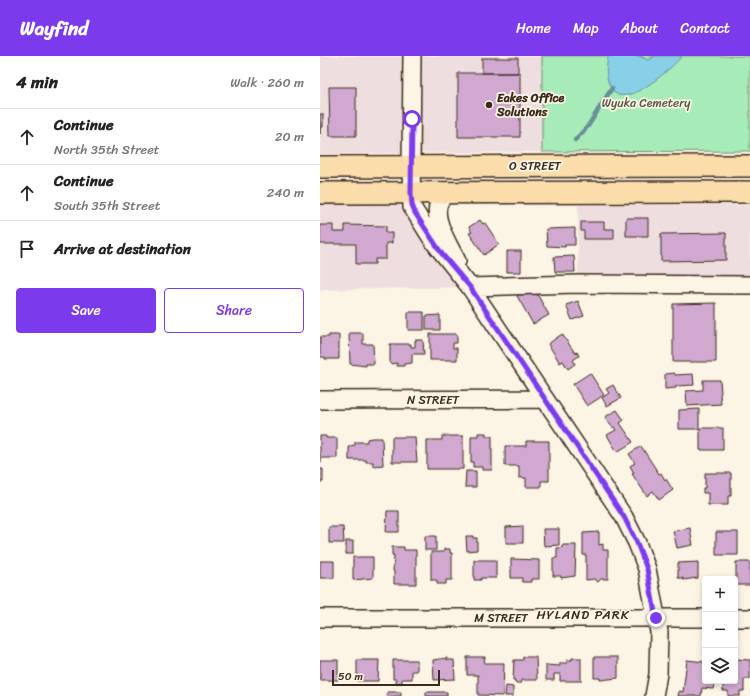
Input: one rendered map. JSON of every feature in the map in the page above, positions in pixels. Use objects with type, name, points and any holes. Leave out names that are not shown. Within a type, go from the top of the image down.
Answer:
[{"type":"main road","name":"O STREET","points":[[320,167],[750,166]]},
{"type":"main road","points":[[320,193],[750,192]]},
{"type":"street","points":[[412,56],[412,207],[434,242],[470,287],[624,517],[631,530],[647,569],[659,632],[658,674],[654,696]]},
{"type":"street","points":[[449,193],[443,197],[438,206],[438,219],[470,287]]},
{"type":"street","points":[[470,287],[578,284],[750,285]]},
{"type":"street","name":"N STREET","points":[[320,400],[545,400]]},
{"type":"street","name":"M STREET","points":[[320,618],[702,618]]},
{"type":"street","points":[[738,618],[750,618]]},
{"type":"shaded area","points":[[320,56],[542,56],[542,152],[320,154]]},
{"type":"shaded area","points":[[320,205],[412,205],[470,287],[320,290]]},
{"type":"shaded area","points":[[578,205],[750,205],[750,285],[578,284]]},
{"type":"green space","name":"Wyuka Cemetery","points":[[542,56],[750,56],[750,151],[542,152]]},
{"type":"water","points":[[608,56],[639,56],[648,60],[655,56],[682,56],[653,82],[634,93],[618,95],[609,85],[607,78],[606,72]]},
{"type":"building","points":[[482,58],[518,58],[518,73],[482,73]]},
{"type":"building","name":"Eakes Office Solutions","points":[[458,73],[520,73],[520,137],[458,137]]},
{"type":"building","points":[[329,87],[356,87],[356,136],[330,136]]},
{"type":"building","points":[[320,114],[323,114],[323,127],[320,127]]},
{"type":"building","points":[[626,218],[648,218],[648,236],[626,236]]},
{"type":"building","points":[[480,220],[483,224],[485,223],[499,244],[484,255],[469,233],[472,232],[469,227]]},
{"type":"building","points":[[581,222],[604,222],[604,229],[614,229],[614,239],[584,239],[584,231],[581,231]]},
{"type":"building","points":[[320,225],[333,225],[333,232],[345,232],[345,225],[386,226],[386,233],[392,233],[392,243],[386,243],[386,259],[375,259],[375,264],[356,264],[356,244],[320,244]]},
{"type":"building","points":[[575,228],[575,245],[565,245],[565,247],[547,246],[546,229]]},
{"type":"building","points":[[726,233],[726,260],[661,261],[661,234]]},
{"type":"building","points":[[507,251],[521,251],[521,272],[507,272]]},
{"type":"building","points":[[574,256],[575,272],[555,272],[554,257]]},
{"type":"building","points":[[533,287],[549,315],[533,324],[517,296]]},
{"type":"building","points":[[578,301],[584,316],[572,320],[566,305]]},
{"type":"building","points":[[716,303],[716,362],[673,362],[673,304]]},
{"type":"building","points":[[408,312],[424,312],[424,330],[408,330]]},
{"type":"building","points":[[440,315],[440,330],[426,330],[426,316]]},
{"type":"building","points":[[349,333],[363,333],[363,344],[373,344],[374,364],[366,364],[366,366],[350,364]]},
{"type":"building","points":[[430,334],[457,334],[457,343],[453,343],[453,348],[457,348],[457,360],[430,360]]},
{"type":"building","points":[[562,334],[575,353],[577,352],[579,356],[573,360],[575,364],[568,369],[563,361],[560,363],[548,344]]},
{"type":"building","points":[[329,335],[339,335],[339,359],[325,359],[325,357],[320,357],[320,337],[329,337]]},
{"type":"building","points":[[415,340],[423,340],[424,354],[412,354],[412,363],[404,364],[404,366],[397,366],[397,363],[390,364],[390,344],[411,344],[411,347],[415,347]]},
{"type":"building","points":[[590,373],[604,395],[587,406],[573,384]]},
{"type":"building","points":[[674,373],[675,375],[693,374],[694,385],[676,386],[676,388],[665,389],[665,374]]},
{"type":"building","points":[[703,380],[720,380],[721,404],[687,406],[686,391],[703,390]]},
{"type":"building","points":[[613,385],[621,398],[607,406],[602,398],[609,393],[606,389]]},
{"type":"building","points":[[699,409],[699,429],[679,429],[679,410]]},
{"type":"building","points":[[617,410],[624,420],[620,423],[633,442],[617,452],[607,435],[616,430],[605,417]]},
{"type":"building","points":[[700,428],[723,428],[723,450],[700,450]]},
{"type":"building","points":[[478,433],[486,433],[486,436],[492,436],[492,470],[482,470],[482,467],[473,467],[473,462],[471,462],[471,436],[478,436]]},
{"type":"building","points":[[320,436],[326,436],[326,438],[337,438],[337,458],[321,458],[320,462]]},
{"type":"building","points":[[442,436],[463,436],[463,469],[427,469],[427,440],[442,440]]},
{"type":"building","points":[[392,437],[415,437],[417,462],[392,462]]},
{"type":"building","points":[[382,438],[383,465],[373,466],[373,462],[366,462],[366,460],[349,460],[349,446],[355,445],[355,442],[367,442],[367,439]]},
{"type":"building","points":[[526,441],[549,441],[549,481],[541,481],[541,487],[526,487],[526,478],[519,478],[519,466],[505,466],[505,446],[526,446]]},
{"type":"building","points":[[641,446],[659,474],[661,473],[673,490],[659,500],[653,491],[647,496],[632,474],[634,473],[630,466],[635,463],[629,454]]},
{"type":"building","points":[[320,469],[323,469],[323,482],[320,482]]},
{"type":"building","points":[[466,471],[476,471],[476,487],[465,487]]},
{"type":"building","points":[[705,473],[731,473],[731,496],[728,496],[728,505],[708,505],[708,493],[703,493],[703,488],[705,488]]},
{"type":"building","points":[[387,511],[399,511],[399,532],[386,532]]},
{"type":"building","points":[[523,526],[523,543],[506,543],[506,527]]},
{"type":"building","points":[[329,527],[343,527],[344,543],[329,543]]},
{"type":"building","points":[[690,528],[693,545],[677,548],[673,531]]},
{"type":"building","points":[[543,529],[559,529],[559,545],[544,546]]},
{"type":"building","points":[[599,532],[599,545],[603,544],[603,550],[608,550],[608,579],[601,579],[598,582],[594,579],[586,580],[586,555],[583,555],[583,533]]},
{"type":"building","points":[[716,532],[738,532],[738,555],[716,555]]},
{"type":"building","points":[[425,536],[436,536],[436,550],[425,550]]},
{"type":"building","points":[[466,536],[473,536],[473,538],[477,538],[477,550],[467,551]]},
{"type":"building","points":[[346,541],[353,541],[353,554],[346,554]]},
{"type":"building","points":[[562,545],[576,545],[575,576],[561,578],[561,576],[553,576],[553,558],[557,558],[557,548],[562,548]]},
{"type":"building","points":[[392,547],[404,547],[404,550],[416,550],[416,584],[394,584],[394,555],[392,555]]},
{"type":"building","points":[[444,549],[450,549],[450,553],[452,553],[452,580],[446,580],[446,584],[437,584],[437,580],[431,580],[431,552],[444,552]]},
{"type":"building","points":[[353,557],[373,557],[373,578],[353,580]]},
{"type":"building","points":[[511,559],[539,560],[539,579],[531,579],[531,582],[522,582],[522,578],[511,578]]},
{"type":"building","points":[[474,560],[496,560],[496,578],[481,578],[481,580],[474,580]]},
{"type":"building","points":[[320,561],[334,561],[334,578],[320,578]]},
{"type":"building","points":[[698,562],[698,578],[683,580],[683,578],[678,578],[678,563]]},
{"type":"building","points":[[736,562],[750,562],[750,585],[738,585],[738,576],[736,576]]},
{"type":"building","points":[[467,657],[485,657],[484,663],[504,663],[503,696],[478,695],[478,675],[467,675]]},
{"type":"building","points":[[523,657],[536,657],[537,680],[521,680],[521,683],[515,683],[515,680],[513,680],[514,660],[523,660]]},
{"type":"building","points":[[594,657],[618,657],[618,678],[600,680],[600,678],[594,678]]},
{"type":"building","points":[[447,658],[447,660],[454,660],[455,679],[434,680],[433,660]]},
{"type":"building","points":[[572,658],[581,658],[581,681],[560,681],[560,674],[554,674],[554,680],[546,680],[546,665],[560,666],[560,663],[567,663],[567,660],[572,660]]},
{"type":"building","points":[[738,659],[750,660],[750,679],[744,679],[744,691],[740,691],[740,696],[728,696],[728,691],[723,691],[723,684],[738,684]]},
{"type":"building","points":[[320,660],[338,660],[338,680],[320,680]]},
{"type":"building","points":[[357,660],[379,660],[378,681],[357,681]]},
{"type":"building","points":[[393,660],[417,660],[417,671],[412,671],[412,679],[402,679],[402,683],[396,683],[396,679],[393,679]]},
{"type":"building","points":[[687,660],[702,662],[702,684],[714,684],[713,689],[702,688],[701,696],[678,696],[679,691],[683,692]]},
{"type":"building","points":[[506,686],[513,687],[513,696],[505,696]]},
{"type":"building","points":[[387,692],[401,692],[401,696],[387,696]]},
{"type":"building","points":[[426,692],[447,692],[447,696],[426,696]]},
{"type":"waterway","points":[[575,140],[588,126],[612,88]]},
{"type":"place","name":"Eakes Office Solutions","points":[[489,105]]},
{"type":"district","name":"HYLAND PARK","points":[[583,614]]},
{"type":"route","points":[[412,119],[412,207],[442,254],[470,287],[624,517],[637,543],[647,569],[656,618]]}]
